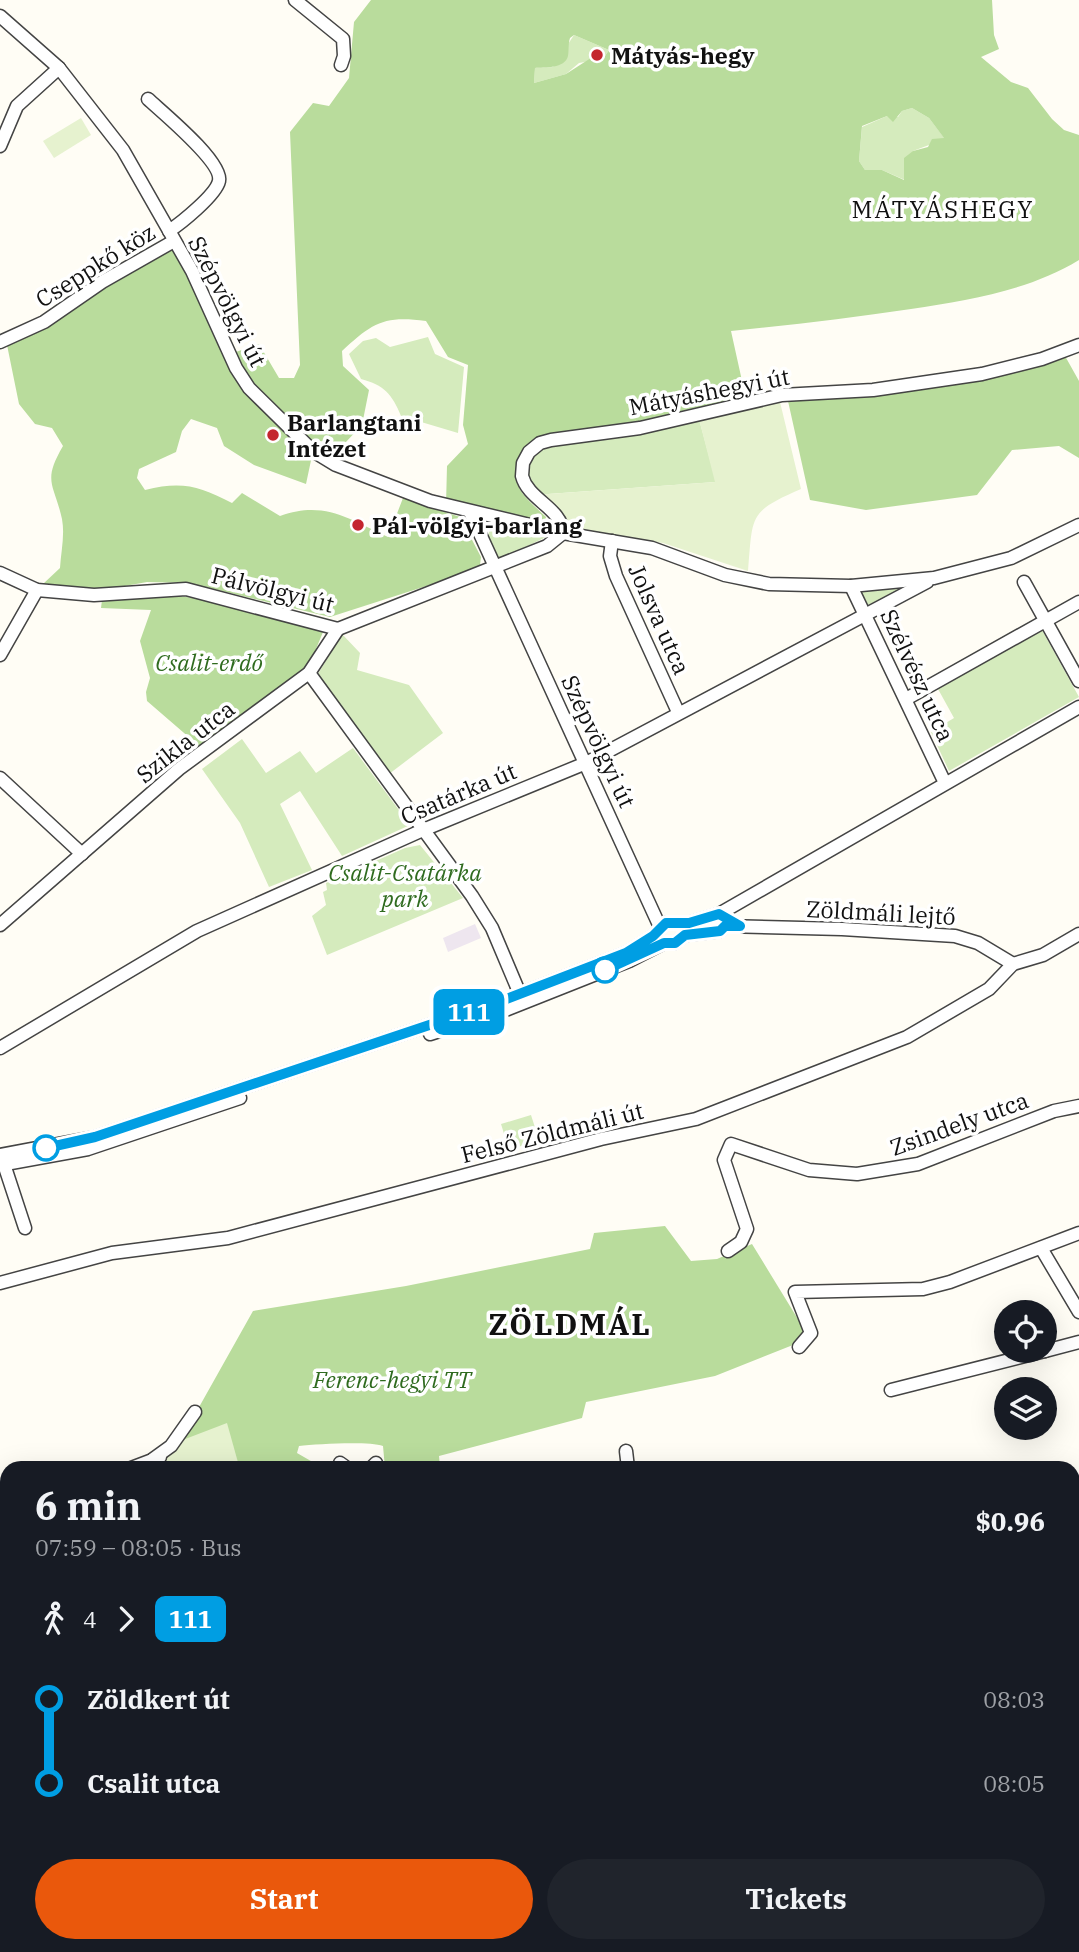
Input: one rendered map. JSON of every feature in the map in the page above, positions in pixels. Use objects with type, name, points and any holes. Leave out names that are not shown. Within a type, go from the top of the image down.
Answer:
[{"type":"street","points":[[295,0],[343,39],[344,56],[341,65]]},
{"type":"street","name":"Szépvölgyi út","points":[[0,16],[59,68],[123,150],[207,300],[240,375],[271,411],[313,450],[336,465],[374,482],[470,512],[653,909],[663,920],[664,943]]},
{"type":"street","points":[[0,146],[17,106],[59,68]]},
{"type":"street","name":"Cseppkő köz","points":[[0,342],[44,322],[172,236],[217,186],[218,169],[148,99]]},
{"type":"street","name":"Mátyáshegyi út","points":[[563,533],[560,520],[533,496],[522,476],[526,457],[540,443],[652,426],[782,395],[873,390],[982,374],[1042,359],[1079,345]]},
{"type":"street","points":[[470,512],[563,533],[652,548],[745,581],[851,586],[934,578],[1011,558],[1079,524]]},
{"type":"street","name":"Pálvölgyi út","points":[[0,573],[37,590],[94,595],[128,590],[186,589],[338,629],[547,546],[563,533]]},
{"type":"street","name":"Jolsva utca","points":[[612,541],[610,556],[616,576],[678,712]]},
{"type":"street","name":"Csatárka út","points":[[0,1048],[197,931],[423,830],[586,762],[934,578]]},
{"type":"street","points":[[1024,582],[1079,681]]},
{"type":"street","name":"Szélvész utca","points":[[851,586],[945,783]]},
{"type":"street","points":[[0,655],[37,590]]},
{"type":"street","points":[[906,699],[1079,602]]},
{"type":"street","name":"Szikla utca","points":[[0,925],[179,769],[309,673],[338,629]]},
{"type":"street","points":[[309,673],[457,873],[485,917],[522,998]]},
{"type":"street","points":[[25,1228],[1,1158],[95,1137],[522,998],[629,961],[664,943],[675,943],[685,935],[720,931],[724,920],[747,897],[1079,706]]},
{"type":"street","points":[[0,778],[82,854]]},
{"type":"street","points":[[522,998],[626,953],[663,927],[724,920]]},
{"type":"street","name":"Zöldmáli lejtő","points":[[724,920],[740,926],[955,936],[978,943],[1013,964]]},
{"type":"street","name":"Felső Zöldmáli út","points":[[0,1283],[111,1253],[228,1238],[589,1142],[696,1119],[907,1037],[989,989],[1013,964],[1043,955],[1079,934]]},
{"type":"street","name":"Zsindely utca","points":[[728,1251],[741,1242],[747,1229],[724,1160],[731,1144],[809,1170],[857,1174],[918,1164],[1054,1111],[1079,1106]]},
{"type":"street","points":[[799,1347],[811,1334],[795,1292],[923,1289],[1079,1233]]},
{"type":"street","points":[[1041,1248],[1079,1312]]},
{"type":"street","points":[[1057,1348],[1079,1342]]},
{"type":"street","points":[[891,1390],[998,1363]]},
{"type":"street","points":[[148,1461],[172,1446],[195,1412]]},
{"type":"street","points":[[626,1451],[627,1461]]},
{"type":"shaded area","points":[[475,924],[481,938],[448,952],[443,938]]},
{"type":"green space","points":[[371,0],[992,0],[994,35],[999,49],[981,57],[1011,82],[1028,88],[1064,130],[1079,135],[1079,260],[1060,271],[1019,287],[976,298],[933,306],[731,331],[746,399],[526,449],[519,460],[516,479],[524,495],[546,517],[544,525],[446,505],[447,466],[468,444],[463,425],[468,365],[448,357],[426,321],[389,320],[371,328],[342,351],[343,366],[369,390],[362,425],[345,443],[319,441],[313,451],[306,484],[254,465],[224,446],[217,428],[191,419],[182,431],[176,452],[139,469],[137,478],[145,490],[170,486],[190,487],[232,503],[242,493],[280,516],[310,510],[336,514],[388,537],[403,498],[460,517],[481,557],[480,565],[473,571],[330,617],[189,583],[147,582],[97,591],[43,584],[60,568],[63,525],[51,475],[63,446],[52,428],[35,424],[19,404],[6,340],[174,241],[230,354],[259,344],[279,378],[294,378],[300,365],[290,132],[313,103],[329,106],[349,78],[354,22]],"holes":[[[574,35],[609,50],[603,59],[594,56],[566,74],[534,83],[535,68],[554,66],[566,60],[570,38]],[[912,108],[929,118],[944,138],[932,139],[928,147],[913,151],[904,158],[904,180],[882,170],[865,170],[859,161],[862,126],[887,116],[893,122],[902,111]]]},
{"type":"green space","points":[[574,35],[609,50],[603,59],[579,63],[566,74],[534,83],[535,68],[553,67]]},
{"type":"green space","points":[[912,108],[929,118],[945,139],[913,151],[905,180],[882,170],[865,170],[859,161],[862,127],[887,116],[898,117],[902,111]]},
{"type":"green space","points":[[81,118],[91,135],[54,158],[43,141]]},
{"type":"green space","points":[[428,337],[435,354],[464,367],[458,433],[401,416],[386,392],[376,384],[361,379],[349,354],[363,341],[376,338],[390,347]]},
{"type":"green space","points":[[1065,356],[1079,381],[1079,458],[1059,446],[1012,450],[977,495],[866,510],[810,500],[788,401]]},
{"type":"green space","points":[[780,402],[801,489],[762,510],[753,527],[748,571],[663,543],[575,528],[546,498],[534,495],[715,482],[699,419]]},
{"type":"green space","points":[[699,419],[716,482],[534,495],[525,472],[532,454],[544,445],[638,435]]},
{"type":"green space","points":[[498,521],[546,537],[499,560],[488,536],[491,525]]},
{"type":"green space","points":[[906,587],[868,605],[862,593],[863,590]]},
{"type":"green space","name":"Csalit-erdő","points":[[155,594],[239,607],[322,629],[323,632],[309,666],[187,756],[181,746],[191,739],[147,701],[146,692],[150,678],[140,641],[151,610],[101,608],[102,600]]},
{"type":"green space","points":[[1042,630],[1079,697],[949,771],[931,732],[954,718],[938,689]]},
{"type":"green space","points":[[342,634],[360,653],[357,670],[409,685],[443,733],[389,774],[318,674]]},
{"type":"green space","points":[[242,739],[266,773],[300,751],[316,773],[353,748],[410,825],[342,856],[300,791],[280,804],[312,870],[269,887],[240,823],[202,769]]},
{"type":"green space","name":"Csalit-Csatárka park","points":[[420,845],[463,898],[327,955],[312,916],[326,905],[323,892],[327,890],[326,883],[405,848]]},
{"type":"green space","points":[[531,1115],[539,1140],[509,1150],[501,1124]]},
{"type":"green space","name":"Ferenc-hegyi TT","points":[[665,1226],[691,1261],[717,1259],[752,1244],[804,1329],[798,1343],[715,1376],[586,1402],[582,1418],[439,1456],[439,1461],[384,1461],[383,1446],[355,1443],[299,1446],[297,1453],[311,1461],[226,1461],[180,1441],[253,1311],[406,1286],[590,1249],[594,1233]]},
{"type":"green space","points":[[227,1423],[238,1461],[165,1461],[163,1456],[180,1441]]},
{"type":"bus line","name":"111","points":[[46,1148],[95,1137],[504,1000],[626,953],[669,922],[689,923],[719,914],[726,921],[740,926],[731,925],[720,931],[685,935],[675,943],[664,943],[605,970]]},
{"type":"place","name":"Mátyás-hegy","points":[[597,55]]},
{"type":"place","name":"Barlangtani Intézet","points":[[273,435]]},
{"type":"place","name":"Pál-völgyi-barlang","points":[[358,525]]},
{"type":"district","name":"MÁTYÁSHEGY","points":[[943,209]]},
{"type":"district","name":"ZÖLDMÁL","points":[[570,1323]]}]
